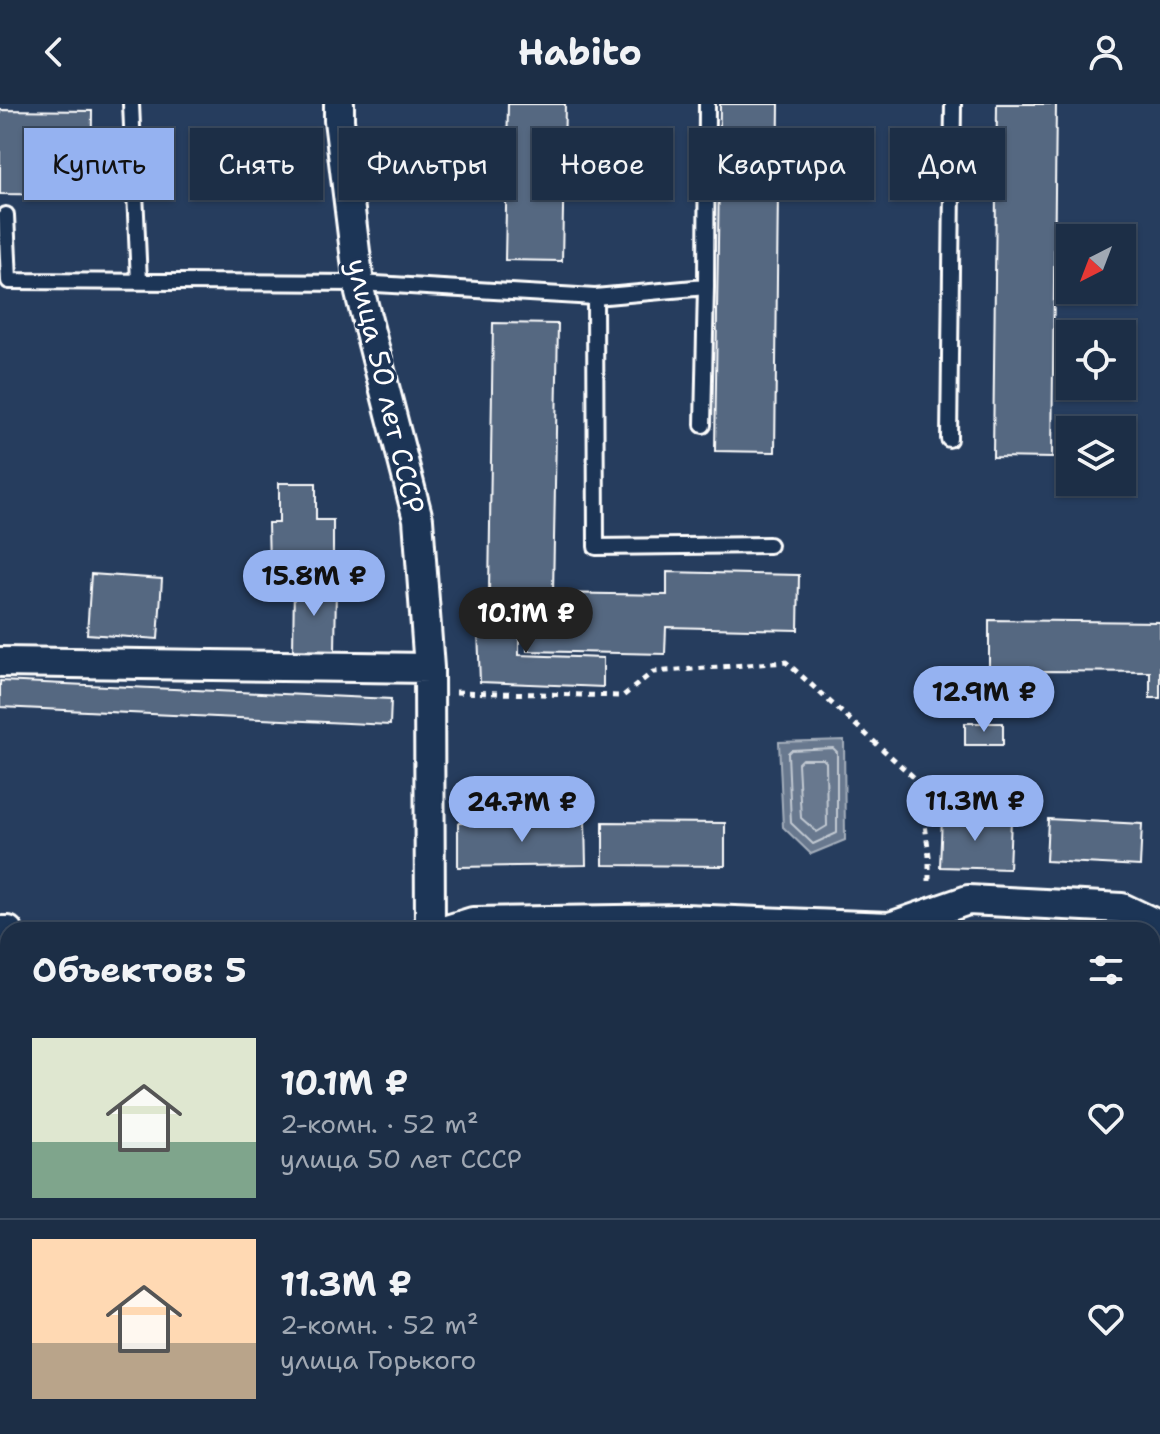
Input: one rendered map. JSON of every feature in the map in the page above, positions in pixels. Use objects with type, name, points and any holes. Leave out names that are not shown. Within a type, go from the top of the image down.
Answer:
[{"type":"street","name":"улица 50 лет СССР","points":[[339,104],[359,283],[418,519],[429,680],[430,922]]},
{"type":"street","points":[[0,662],[429,680]]},
{"type":"street","points":[[905,922],[968,900],[1122,908],[1152,922]]},
{"type":"street","points":[[473,922],[684,919],[761,922]]},
{"type":"lane","points":[[131,104],[139,281]]},
{"type":"lane","points":[[703,425],[707,104]]},
{"type":"lane","points":[[949,439],[953,104]]},
{"type":"lane","points":[[6,215],[9,281],[359,283],[595,297],[706,287]]},
{"type":"lane","points":[[595,297],[596,547],[769,545]]},
{"type":"path","points":[[429,680],[623,696],[653,672],[786,662],[920,783],[929,856],[928,914]]},
{"type":"water","points":[[844,740],[845,840],[811,854],[783,827],[779,742]]},
{"type":"building","points":[[508,104],[565,104],[565,128],[532,128],[532,200],[563,200],[562,261],[505,260],[506,200],[516,200],[516,128],[508,128]]},
{"type":"building","points":[[720,104],[779,104],[779,128],[720,128]]},
{"type":"building","points":[[997,104],[1056,104],[1052,458],[993,457],[996,200],[1005,200],[1005,128],[997,128]]},
{"type":"building","points":[[0,110],[92,111],[92,128],[24,128],[24,194],[0,194]]},
{"type":"building","points":[[719,200],[778,200],[775,452],[715,451]]},
{"type":"building","points":[[493,323],[558,324],[553,593],[667,595],[667,572],[799,575],[798,630],[666,627],[665,654],[527,651],[528,593],[489,592]]},
{"type":"building","points":[[279,483],[316,483],[316,520],[333,520],[333,566],[269,566],[268,523],[279,523]]},
{"type":"building","points":[[91,574],[162,579],[158,639],[87,634]]},
{"type":"building","points":[[294,585],[336,586],[335,652],[293,651]]},
{"type":"building","points":[[477,605],[519,605],[519,655],[603,658],[603,687],[480,682]]},
{"type":"building","points":[[989,620],[1160,622],[1160,698],[1150,698],[1150,672],[1043,671],[1043,692],[989,691]]},
{"type":"building","points":[[0,681],[391,699],[390,725],[0,707]]},
{"type":"building","points":[[965,723],[1003,723],[1003,745],[965,745]]},
{"type":"building","points":[[942,816],[1011,819],[1009,869],[940,867]]},
{"type":"building","points":[[1048,819],[1142,824],[1140,866],[1046,861]]},
{"type":"building","points":[[585,821],[586,865],[458,867],[458,823]]},
{"type":"building","points":[[603,822],[725,823],[725,866],[603,865]]}]
